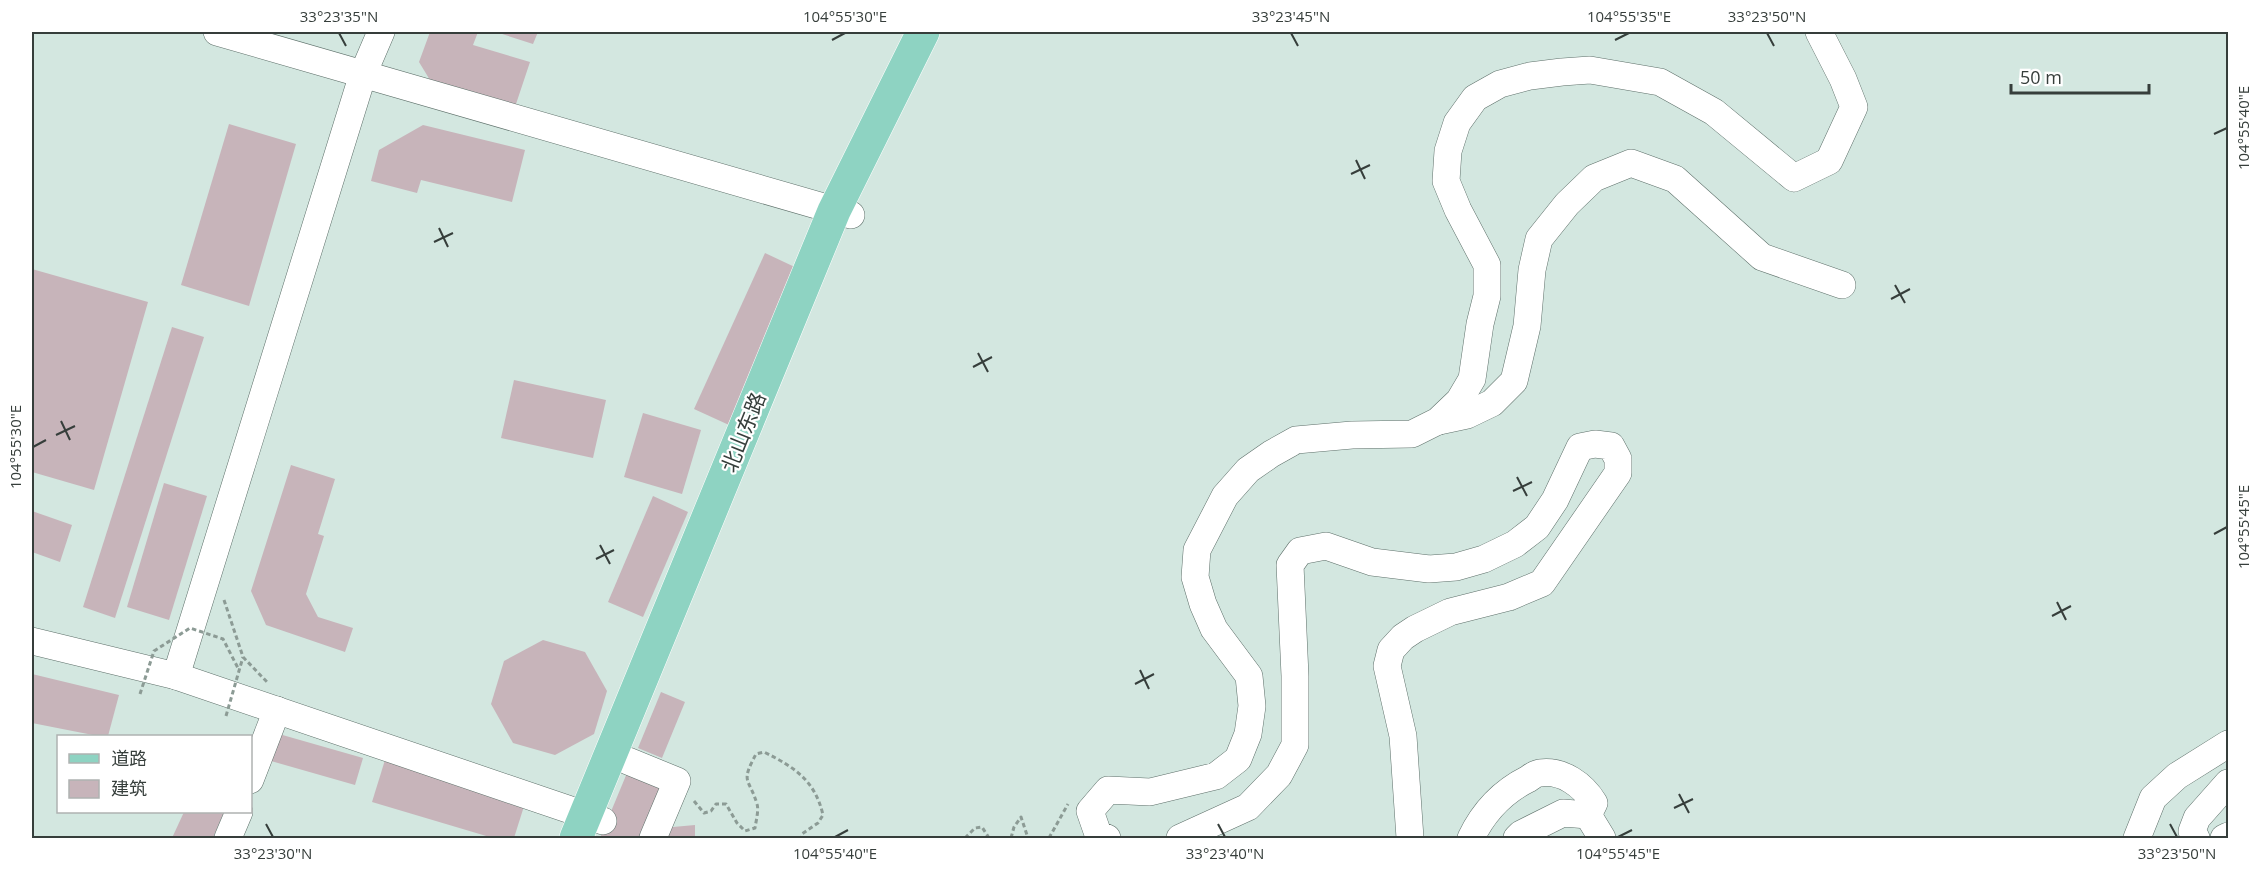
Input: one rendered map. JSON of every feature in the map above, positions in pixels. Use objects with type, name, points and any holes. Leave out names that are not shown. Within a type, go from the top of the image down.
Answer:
[{"type":"main road","name":"北山东路","points":[[590,828],[842,213],[924,32]]},
{"type":"main road","name":"北山东路","points":[[590,828],[628,761],[842,213],[941,32]]},
{"type":"street","points":[[217,32],[842,213]]},
{"type":"street","points":[[176,676],[363,74],[381,32]]},
{"type":"street","points":[[1438,421],[1459,401],[1472,379],[1480,324],[1487,296],[1488,265],[1458,210],[1446,181],[1448,151],[1457,123],[1475,98],[1500,84],[1530,76],[1562,72],[1590,70],[1660,82],[1714,112],[1794,178],[1828,161],[1854,107],[1819,32]]},
{"type":"street","points":[[1107,838],[1098,834],[1090,811],[1108,790],[1150,792],[1216,776],[1238,759],[1248,734],[1252,705],[1249,676],[1214,629],[1203,604],[1196,577],[1197,550],[1225,496],[1248,470],[1271,453],[1296,440],[1352,435],[1412,434],[1438,421],[1467,415],[1492,403],[1514,381],[1527,326],[1532,270],[1539,239],[1568,204],[1594,178],[1631,163],[1675,179],[1762,257],[1842,285]]},
{"type":"street","points":[[1180,838],[1248,807],[1279,775],[1295,745],[1295,676],[1290,565],[1300,551],[1326,546],[1372,562],[1429,569],[1456,567],[1484,559],[1515,544],[1537,526],[1555,500],[1580,447],[1594,444],[1611,446],[1618,459],[1618,473],[1542,583],[1509,597],[1450,612],[1414,629],[1391,650],[1387,666],[1403,736],[1410,838]]},
{"type":"street","points":[[32,641],[176,676],[277,710],[590,828]]},
{"type":"street","points":[[252,775],[277,710]]},
{"type":"street","points":[[2137,838],[2153,798],[2177,776],[2229,744]]},
{"type":"street","points":[[628,761],[677,781],[653,838]]},
{"type":"street","points":[[1471,838],[1493,804],[1514,786],[1539,773],[1566,777],[1586,789],[1594,803],[1588,815]]},
{"type":"street","points":[[2196,838],[2192,831],[2197,818],[2229,783]]},
{"type":"street","points":[[228,838],[239,813]]},
{"type":"street","points":[[1517,838],[1563,813],[1588,815]]},
{"type":"street","points":[[1588,815],[1602,838]]},
{"type":"street","points":[[2224,838],[2229,836]]},
{"type":"path","points":[[212,561],[243,657],[226,716]]},
{"type":"path","points":[[140,694],[154,651],[190,628],[223,639],[239,670]]},
{"type":"path","points":[[677,781],[704,813],[711,811],[716,804],[726,804],[737,823],[745,831],[755,828],[758,805],[746,778],[756,754],[764,752],[799,772],[816,792],[823,815],[818,823],[802,834],[801,838]]},
{"type":"path","points":[[1011,838],[1020,816],[1028,838]]},
{"type":"path","points":[[965,838],[975,828],[982,827],[989,838]]},
{"type":"building","points":[[430,32],[478,32],[473,45],[530,62],[515,107],[433,85],[419,62]]},
{"type":"building","points":[[496,32],[538,32],[533,44]]},
{"type":"building","points":[[229,124],[296,144],[249,306],[181,285]]},
{"type":"building","points":[[423,125],[525,150],[512,202],[421,180],[417,193],[371,181],[379,150]]},
{"type":"building","points":[[765,253],[799,269],[729,425],[694,409]]},
{"type":"building","points":[[32,269],[148,302],[94,490],[32,472]]},
{"type":"building","points":[[172,327],[204,337],[115,618],[83,607]]},
{"type":"building","points":[[514,380],[606,400],[593,458],[501,438]]},
{"type":"building","points":[[643,413],[701,430],[682,494],[624,477]]},
{"type":"building","points":[[291,465],[335,479],[318,534],[324,536],[306,594],[318,617],[353,628],[345,652],[266,625],[251,591]]},
{"type":"building","points":[[164,483],[207,496],[169,620],[127,607]]},
{"type":"building","points":[[653,496],[688,512],[643,617],[608,602]]},
{"type":"building","points":[[32,511],[72,525],[60,562],[32,552]]},
{"type":"building","points":[[543,640],[585,652],[607,691],[594,734],[555,755],[513,743],[491,704],[504,661]]},
{"type":"building","points":[[32,674],[119,695],[108,735],[93,735],[32,723]]},
{"type":"building","points":[[661,692],[685,702],[662,758],[638,748]]},
{"type":"building","points":[[279,734],[363,758],[355,785],[271,761]]},
{"type":"building","points":[[385,760],[525,803],[514,838],[493,838],[372,802]]},
{"type":"building","points":[[627,773],[667,789],[647,838],[600,838]]},
{"type":"building","points":[[184,813],[224,813],[213,838],[172,838]]},
{"type":"building","points":[[695,825],[695,838],[662,838],[662,828]]}]
